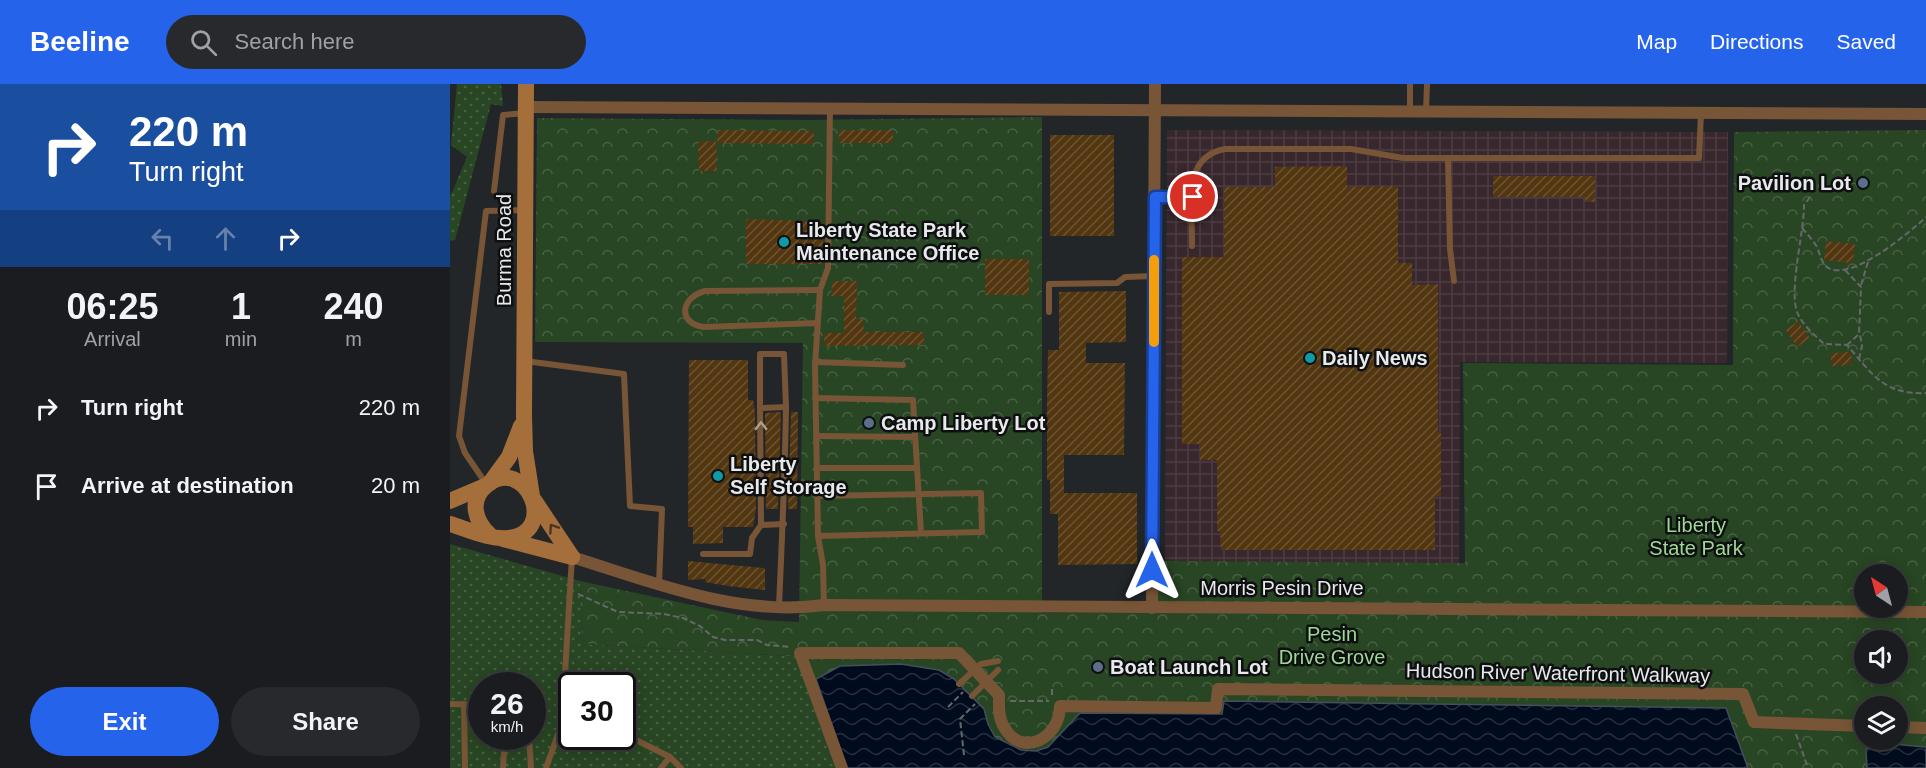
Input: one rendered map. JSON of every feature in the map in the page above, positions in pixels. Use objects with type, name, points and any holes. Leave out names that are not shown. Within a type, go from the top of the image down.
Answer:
[{"type":"street","name":"Burma Road","points":[[526,84],[524,416],[526,458],[533,498]]},
{"type":"street","points":[[1152,608],[1155,84]]},
{"type":"street","points":[[526,110],[830,108],[1926,114]]},
{"type":"street","name":"Burma Road","points":[[487,485],[509,457],[524,416]]},
{"type":"street","points":[[450,501],[487,485],[513,480],[524,486],[572,557]]},
{"type":"street","points":[[487,485],[478,496],[475,509],[478,522],[492,536],[509,538],[523,532],[533,520],[533,498]]},
{"type":"street","name":"Morris Pesin Drive","points":[[450,524],[715,599],[778,607],[824,605],[1926,612]]},
{"type":"street","points":[[800,653],[842,768]]},
{"type":"street","name":"Hudson River Waterfront Walkway","points":[[800,653],[959,653],[999,695],[999,714],[1004,728],[1014,738],[1034,743],[1050,735],[1060,718],[1060,706],[1216,708],[1218,689],[1743,694],[1754,722],[1854,726]]},
{"type":"street","points":[[1908,727],[1926,728]]},
{"type":"lane","points":[[1410,84],[1410,112]]},
{"type":"lane","points":[[1426,112],[1427,84]]},
{"type":"lane","points":[[824,605],[823,565],[818,536],[815,363],[820,290],[828,268],[830,108]]},
{"type":"lane","points":[[494,191],[503,115],[526,110]]},
{"type":"lane","points":[[1192,246],[1193,172],[1201,158],[1212,151],[1225,149],[1351,149],[1402,158],[1699,159],[1701,113]]},
{"type":"lane","points":[[1448,159],[1450,249],[1454,281]]},
{"type":"lane","points":[[1155,197],[1193,197]]},
{"type":"lane","points":[[487,485],[465,453],[459,436],[486,211],[526,210]]},
{"type":"lane","points":[[1049,312],[1049,284],[1117,283],[1125,277],[1154,276]]},
{"type":"lane","points":[[818,323],[703,327],[692,325],[686,319],[685,311],[694,294],[705,291],[820,290]]},
{"type":"lane","points":[[703,554],[750,554],[752,538],[761,525],[760,354],[784,354],[786,407],[784,524],[778,607]]},
{"type":"lane","points":[[524,361],[624,374],[630,506],[662,509],[659,584]]},
{"type":"lane","points":[[815,363],[903,365]]},
{"type":"lane","points":[[815,398],[913,400],[921,534]]},
{"type":"lane","points":[[760,408],[786,407]]},
{"type":"lane","points":[[816,436],[915,437]]},
{"type":"lane","points":[[817,468],[917,468]]},
{"type":"lane","points":[[818,496],[981,493],[982,532],[818,536]]},
{"type":"lane","points":[[761,525],[784,524]]},
{"type":"lane","points":[[566,672],[572,557]]},
{"type":"lane","points":[[959,684],[981,664],[998,662]]},
{"type":"lane","points":[[972,696],[998,670]]},
{"type":"lane","points":[[450,704],[468,704]]},
{"type":"lane","points":[[464,704],[465,768]]},
{"type":"lane","points":[[546,768],[558,734]]},
{"type":"lane","points":[[636,740],[670,757],[681,768]]},
{"type":"lane","points":[[503,768],[504,750]]},
{"type":"lane","points":[[530,750],[531,768]]},
{"type":"lane","points":[[662,768],[670,757]]},
{"type":"path","points":[[1810,197],[1804,205],[1797,281],[1797,312],[1808,329],[1824,344],[1847,345],[1860,334]]},
{"type":"path","points":[[1802,228],[1816,245],[1826,266],[1833,270],[1845,270],[1856,264],[1868,262],[1906,236],[1926,217]]},
{"type":"path","points":[[1858,358],[1862,346],[1861,287],[1868,262]]},
{"type":"path","points":[[1845,270],[1861,287]]},
{"type":"path","points":[[1847,345],[1867,371],[1887,386],[1908,394],[1926,393]]},
{"type":"path","points":[[578,594],[618,612],[664,614],[700,626],[713,637],[725,640],[757,640],[767,645],[789,647],[800,653]]},
{"type":"path","points":[[999,700],[1052,701],[1052,689]]},
{"type":"path","points":[[964,755],[960,719],[976,703]]},
{"type":"path","points":[[1792,723],[1808,768]]},
{"type":"shaded area","points":[[1167,130],[1728,132],[1727,363],[1460,362],[1459,563],[1165,562]]},
{"type":"green space","points":[[457,84],[501,84],[503,106],[491,104],[455,240],[450,241],[450,197],[467,157],[451,145]]},
{"type":"green space","name":"Liberty State Park","points":[[1042,117],[1042,613],[1155,613],[1160,561],[1465,563],[1463,363],[1733,365],[1734,132],[1926,130],[1926,747],[1908,745],[1908,696],[1854,696],[1854,750],[1866,750],[1867,768],[1748,768],[1726,708],[1224,701],[1222,714],[1080,713],[1048,747],[1036,751],[1021,750],[995,737],[984,709],[954,679],[939,670],[901,664],[840,666],[816,679],[809,657],[582,644],[580,581],[762,620],[799,622],[803,343],[535,342],[537,118],[813,120]]},
{"type":"green space","points":[[450,544],[580,581],[582,644],[809,657],[847,768],[450,768]]},
{"type":"water","points":[[875,248],[901,249],[901,262],[875,262]]},
{"type":"water","points":[[901,664],[939,670],[954,679],[984,709],[995,737],[1021,750],[1036,751],[1048,747],[1080,713],[1222,714],[1224,701],[1726,708],[1748,768],[847,768],[816,679],[840,666]]},
{"type":"water","points":[[1908,745],[1926,747],[1926,768],[1867,768],[1866,750],[1908,750]]},
{"type":"building","points":[[718,130],[814,131],[813,144],[717,143]]},
{"type":"building","points":[[839,130],[893,130],[893,143],[839,143]]},
{"type":"building","points":[[1050,135],[1114,135],[1114,236],[1050,236]]},
{"type":"building","points":[[716,141],[717,171],[699,171],[698,142]]},
{"type":"building","name":"Daily News","points":[[1347,166],[1347,187],[1398,186],[1398,263],[1412,263],[1412,285],[1438,284],[1438,432],[1441,432],[1441,496],[1435,497],[1435,550],[1221,550],[1220,531],[1217,531],[1217,460],[1200,460],[1200,444],[1182,444],[1182,257],[1224,257],[1224,187],[1275,187],[1275,167]]},
{"type":"building","points":[[1493,176],[1595,176],[1595,202],[1585,202],[1585,197],[1493,197]]},
{"type":"building","name":"Liberty State Park Maintenance Office","points":[[746,219],[823,221],[823,264],[746,264]]},
{"type":"building","points":[[1826,241],[1855,244],[1853,263],[1824,260]]},
{"type":"building","points":[[985,259],[1029,259],[1029,295],[985,295]]},
{"type":"building","points":[[832,281],[857,281],[856,319],[863,319],[864,332],[924,332],[924,345],[824,346],[824,333],[844,333],[844,296],[831,296]]},
{"type":"building","points":[[1126,291],[1126,342],[1086,343],[1086,363],[1125,363],[1124,455],[1064,455],[1064,493],[1137,493],[1137,564],[1058,565],[1058,514],[1050,514],[1050,480],[1047,480],[1047,403],[1048,350],[1059,350],[1059,292]]},
{"type":"building","points":[[1798,321],[1810,338],[1797,347],[1786,330]]},
{"type":"building","points":[[1851,352],[1852,365],[1831,366],[1831,353]]},
{"type":"building","name":"Liberty Self Storage","points":[[689,360],[748,360],[748,400],[753,400],[755,412],[756,509],[753,527],[723,527],[723,543],[693,544],[693,527],[688,527]]},
{"type":"building","points":[[781,412],[778,509],[766,509],[765,413]]},
{"type":"building","points":[[791,412],[798,412],[797,509],[788,509]]},
{"type":"building","points":[[688,561],[765,568],[765,590],[705,582],[705,579],[688,580]]},
{"type":"slow traffic","points":[[1154,260],[1154,342]]},
{"type":"place","name":"Pavilion Lot","points":[[1863,183]]},
{"type":"place","name":"Liberty State Park Maintenance Office","points":[[784,242]]},
{"type":"place","name":"Daily News","points":[[1310,358]]},
{"type":"place","name":"Camp Liberty Lot","points":[[869,423]]},
{"type":"place","name":"Liberty Self Storage","points":[[718,476]]},
{"type":"place","name":"Boat Launch Lot","points":[[1098,667]]},
{"type":"route","points":[[1152,570],[1155,197],[1193,197]]},
{"type":"park label","name":"Pesin Drive Grove","points":[[1332,646]]}]
